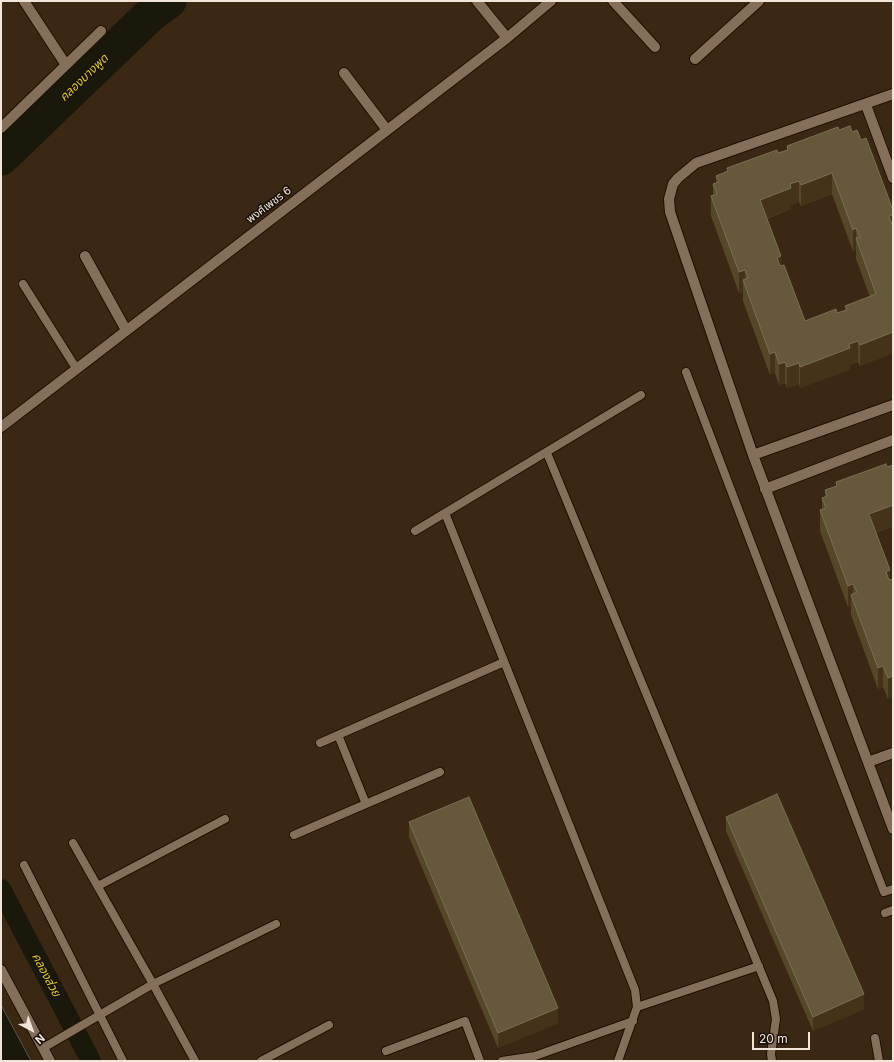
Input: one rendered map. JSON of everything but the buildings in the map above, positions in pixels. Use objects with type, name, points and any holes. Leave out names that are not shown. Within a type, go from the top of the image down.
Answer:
[{"type":"street","points":[[24,1],[66,65]]},
{"type":"street","points":[[476,1],[507,38]]},
{"type":"street","name":"พงศ์เพชร 6","points":[[1,427],[507,38],[552,1]]},
{"type":"street","points":[[613,1],[654,47]]},
{"type":"street","points":[[695,59],[759,1]]},
{"type":"street","points":[[1,128],[101,31]]},
{"type":"street","points":[[344,73],[387,130]]},
{"type":"street","points":[[893,94],[866,105],[696,163],[678,178],[670,192],[669,199],[670,212],[765,489],[893,829]]},
{"type":"street","points":[[866,105],[893,178]]},
{"type":"street","points":[[85,256],[126,330]]},
{"type":"street","points":[[753,455],[893,405]]},
{"type":"street","points":[[765,489],[893,440]]},
{"type":"street","points":[[868,762],[893,753]]},
{"type":"street","points":[[1,970],[50,1061]]},
{"type":"lane","points":[[24,284],[76,368]]},
{"type":"lane","points":[[686,372],[884,892],[893,889]]},
{"type":"lane","points":[[415,531],[547,453],[641,395]]},
{"type":"lane","points":[[547,453],[773,1001],[776,1019],[771,1054],[772,1061]]},
{"type":"lane","points":[[445,512],[635,990],[637,1007],[618,1061]]},
{"type":"lane","points":[[320,743],[504,662]]},
{"type":"lane","points":[[338,735],[366,804]]},
{"type":"lane","points":[[294,835],[440,772]]},
{"type":"lane","points":[[98,886],[225,819]]},
{"type":"lane","points":[[73,843],[195,1061]]},
{"type":"lane","points":[[24,866],[101,1014],[123,1061]]},
{"type":"lane","points":[[43,1048],[68,1032],[90,1021],[153,984],[276,924]]},
{"type":"lane","points":[[637,1007],[759,966]]},
{"type":"lane","points":[[386,1051],[465,1021],[480,1061]]},
{"type":"lane","points":[[502,1061],[535,1056],[633,1021]]},
{"type":"lane","points":[[261,1061],[329,1025]]},
{"type":"lane","points":[[875,1038],[880,1061]]},
{"type":"shaded area","points":[[1,1005],[31,1061],[1,1061]]},
{"type":"waterway","name":"คลองบางพูด","points":[[1,158],[150,15],[169,1]]},
{"type":"waterway","name":"คลองส่วย","points":[[1,889],[91,1061]]}]
